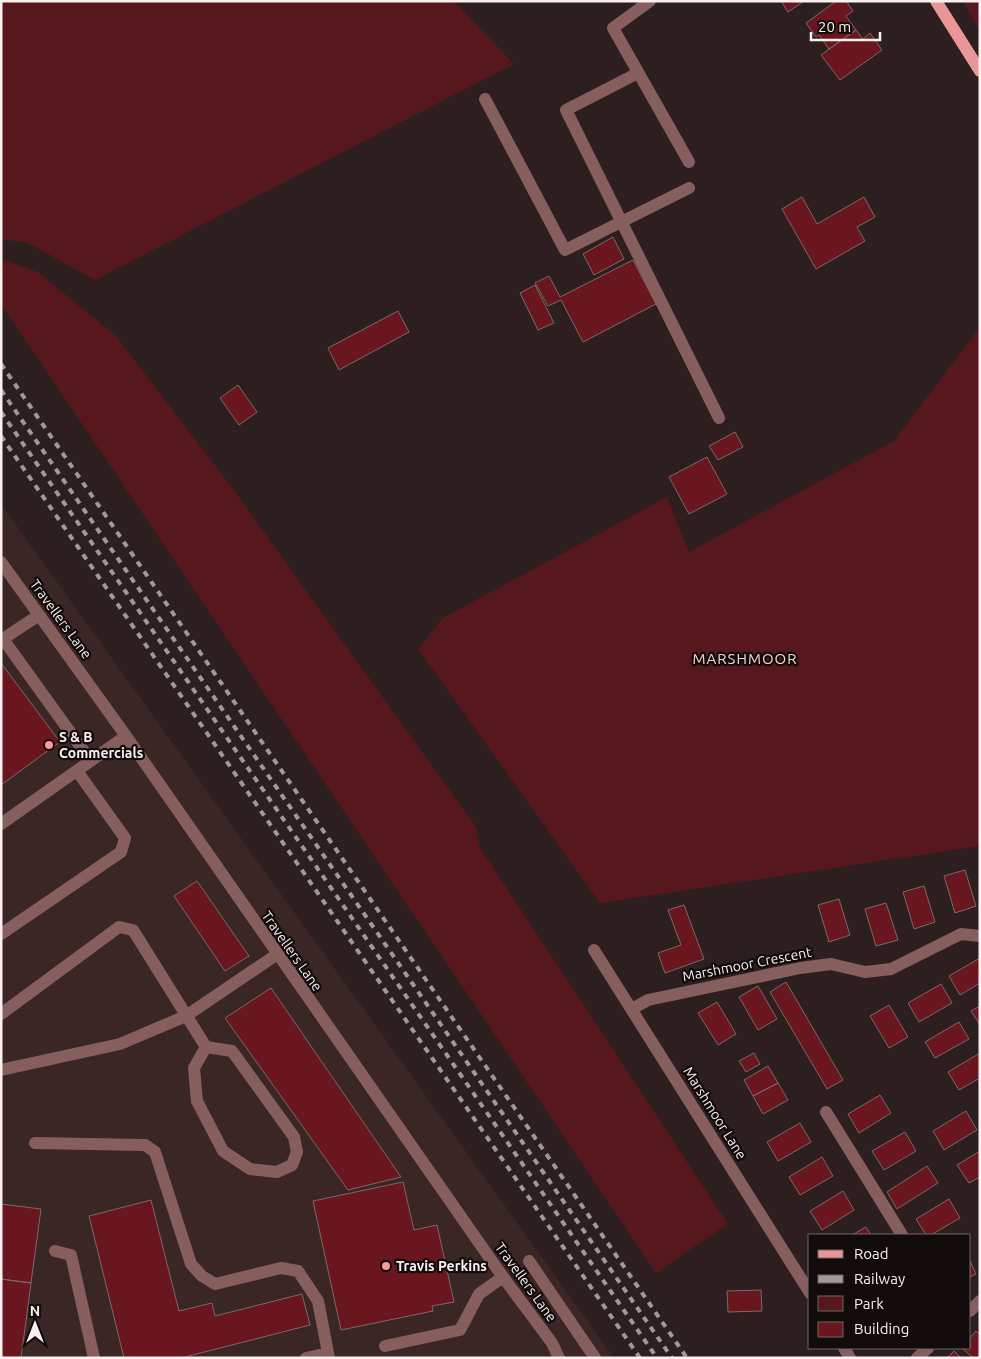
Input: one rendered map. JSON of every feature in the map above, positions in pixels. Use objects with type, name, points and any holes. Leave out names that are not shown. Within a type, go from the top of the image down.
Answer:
[{"type":"main road","points":[[936,1],[980,71]]},
{"type":"street","points":[[650,1],[613,28],[689,162]]},
{"type":"street","points":[[638,73],[566,110],[719,418]]},
{"type":"street","points":[[485,99],[565,250],[689,188]]},
{"type":"street","name":"Travellers Lane","points":[[1,562],[126,736],[276,955],[503,1277],[552,1343],[559,1358]]},
{"type":"street","points":[[39,615],[2,640],[91,762]]},
{"type":"street","points":[[1,824],[126,736]]},
{"type":"street","points":[[1,934],[121,852],[125,838],[77,771]]},
{"type":"street","points":[[1,1014],[119,927],[133,930],[206,1047],[232,1051],[294,1137],[297,1152],[292,1165],[277,1172],[250,1169],[223,1151],[197,1101],[194,1068],[206,1047]]},
{"type":"street","name":"Marshmoor Crescent","points":[[632,1009],[648,1000],[800,968],[831,964],[865,972],[891,969],[961,934],[980,936]]},
{"type":"street","name":"Marshmoor Lane","points":[[594,950],[808,1289]]},
{"type":"street","points":[[1,1070],[120,1044],[186,1016],[276,955]]},
{"type":"street","points":[[826,1112],[901,1234]]},
{"type":"street","points":[[35,1143],[146,1145],[155,1152],[191,1264],[202,1276],[215,1284],[281,1268],[298,1271],[318,1301],[328,1356],[306,1358]]},
{"type":"street","points":[[55,1251],[71,1255],[94,1358]]},
{"type":"street","points":[[529,1261],[595,1358]]},
{"type":"street","points":[[385,1346],[460,1330],[479,1294],[503,1277]]},
{"type":"street","points":[[917,1358],[927,1349]]},
{"type":"shaded area","points":[[1,504],[614,1358],[1,1358]]},
{"type":"green space","points":[[1,1],[454,1],[514,64],[95,280],[28,243],[1,239]]},
{"type":"green space","points":[[963,1],[980,1],[980,32]]},
{"type":"green space","points":[[1,259],[38,272],[116,336],[233,489],[476,827],[479,846],[728,1224],[656,1273],[1,304]]},
{"type":"green space","points":[[980,327],[980,846],[600,903],[418,649],[443,618],[667,497],[689,552],[894,441]]},
{"type":"building","points":[[781,1],[804,1],[788,12]]},
{"type":"building","points":[[836,1],[846,1],[853,11],[846,16],[856,30],[829,49],[819,35],[816,37],[806,23]]},
{"type":"building","points":[[856,30],[863,39],[870,33],[882,50],[840,80],[821,55]]},
{"type":"building","points":[[802,197],[817,224],[864,197],[875,217],[857,227],[865,241],[816,269],[782,209]]},
{"type":"building","points":[[613,237],[624,259],[594,275],[583,254]]},
{"type":"building","points":[[633,260],[656,304],[583,342],[561,300],[548,306],[535,283],[549,276],[560,297]]},
{"type":"building","points":[[535,285],[554,323],[538,330],[520,293]]},
{"type":"building","points":[[398,311],[409,332],[339,370],[328,348]]},
{"type":"building","points":[[238,385],[257,412],[239,425],[220,398]]},
{"type":"building","points":[[735,432],[743,447],[718,460],[709,446]]},
{"type":"building","points":[[707,457],[727,494],[689,514],[669,477]]},
{"type":"building","points":[[1,663],[60,742],[1,785]]},
{"type":"building","points":[[965,870],[976,906],[955,913],[944,876]]},
{"type":"building","points":[[197,881],[249,956],[225,971],[174,896]]},
{"type":"building","points":[[924,886],[935,922],[914,929],[903,892]]},
{"type":"building","points":[[839,899],[850,935],[829,942],[818,905]]},
{"type":"building","points":[[886,903],[898,940],[876,946],[865,909]]},
{"type":"building","points":[[684,905],[704,959],[665,973],[658,953],[681,945],[668,910]]},
{"type":"building","points":[[980,958],[980,983],[960,995],[949,976]]},
{"type":"building","points":[[786,982],[843,1080],[827,1089],[770,992]]},
{"type":"building","points":[[941,984],[952,1003],[919,1022],[908,1003]]},
{"type":"building","points":[[758,986],[777,1019],[758,1030],[739,997]]},
{"type":"building","points":[[271,988],[401,1177],[348,1190],[225,1018]]},
{"type":"building","points":[[717,1002],[736,1034],[718,1045],[698,1013]]},
{"type":"building","points":[[889,1005],[908,1037],[889,1048],[870,1016]]},
{"type":"building","points":[[980,1006],[980,1025],[971,1011]]},
{"type":"building","points":[[959,1022],[969,1039],[935,1058],[925,1042]]},
{"type":"building","points":[[754,1053],[760,1064],[746,1072],[739,1061]]},
{"type":"building","points":[[980,1053],[980,1078],[959,1090],[948,1072]]},
{"type":"building","points":[[768,1066],[778,1083],[753,1096],[744,1080]]},
{"type":"building","points":[[778,1083],[788,1100],[763,1114],[753,1096]]},
{"type":"building","points":[[880,1095],[891,1113],[859,1133],[848,1114]]},
{"type":"building","points":[[966,1111],[977,1130],[944,1150],[933,1131]]},
{"type":"building","points":[[800,1123],[811,1142],[778,1161],[767,1142]]},
{"type":"building","points":[[905,1132],[916,1151],[884,1170],[872,1151]]},
{"type":"building","points":[[980,1151],[980,1177],[969,1183],[957,1165]]},
{"type":"building","points":[[822,1157],[833,1176],[800,1195],[789,1177]]},
{"type":"building","points":[[927,1166],[938,1183],[897,1209],[887,1192]]},
{"type":"building","name":"Travis Perkins","points":[[403,1182],[414,1230],[437,1225],[454,1302],[432,1306],[433,1311],[341,1330],[313,1201]]},
{"type":"building","points":[[843,1191],[854,1210],[822,1230],[810,1211]]},
{"type":"building","points":[[949,1199],[960,1218],[933,1234],[925,1234],[916,1219]]},
{"type":"building","points":[[151,1200],[179,1311],[212,1303],[215,1316],[302,1294],[310,1325],[181,1358],[124,1358],[89,1216]]},
{"type":"building","points":[[1,1204],[41,1209],[31,1283],[1,1279]]},
{"type":"building","points":[[866,1227],[870,1234],[854,1234]]},
{"type":"building","points":[[971,1263],[976,1274],[971,1276]]},
{"type":"building","points":[[1,1279],[31,1283],[21,1358],[1,1357]]},
{"type":"building","points":[[761,1290],[762,1311],[728,1312],[727,1291]]},
{"type":"building","points":[[976,1331],[980,1335],[980,1358],[973,1358],[963,1349],[971,1349],[971,1337]]},
{"type":"building","points":[[954,1351],[961,1358],[947,1358]]},
{"type":"railway","points":[[1,364],[687,1358]]},
{"type":"railway","points":[[1,390],[672,1358]]},
{"type":"railway","points":[[1,412],[657,1358]]},
{"type":"railway","points":[[1,436],[640,1358]]},
{"type":"place","name":"S & B Commercials","points":[[49,745]]},
{"type":"place","name":"Travis Perkins","points":[[386,1266]]},
{"type":"district","name":"MARSHMOOR","points":[[745,659]]}]
